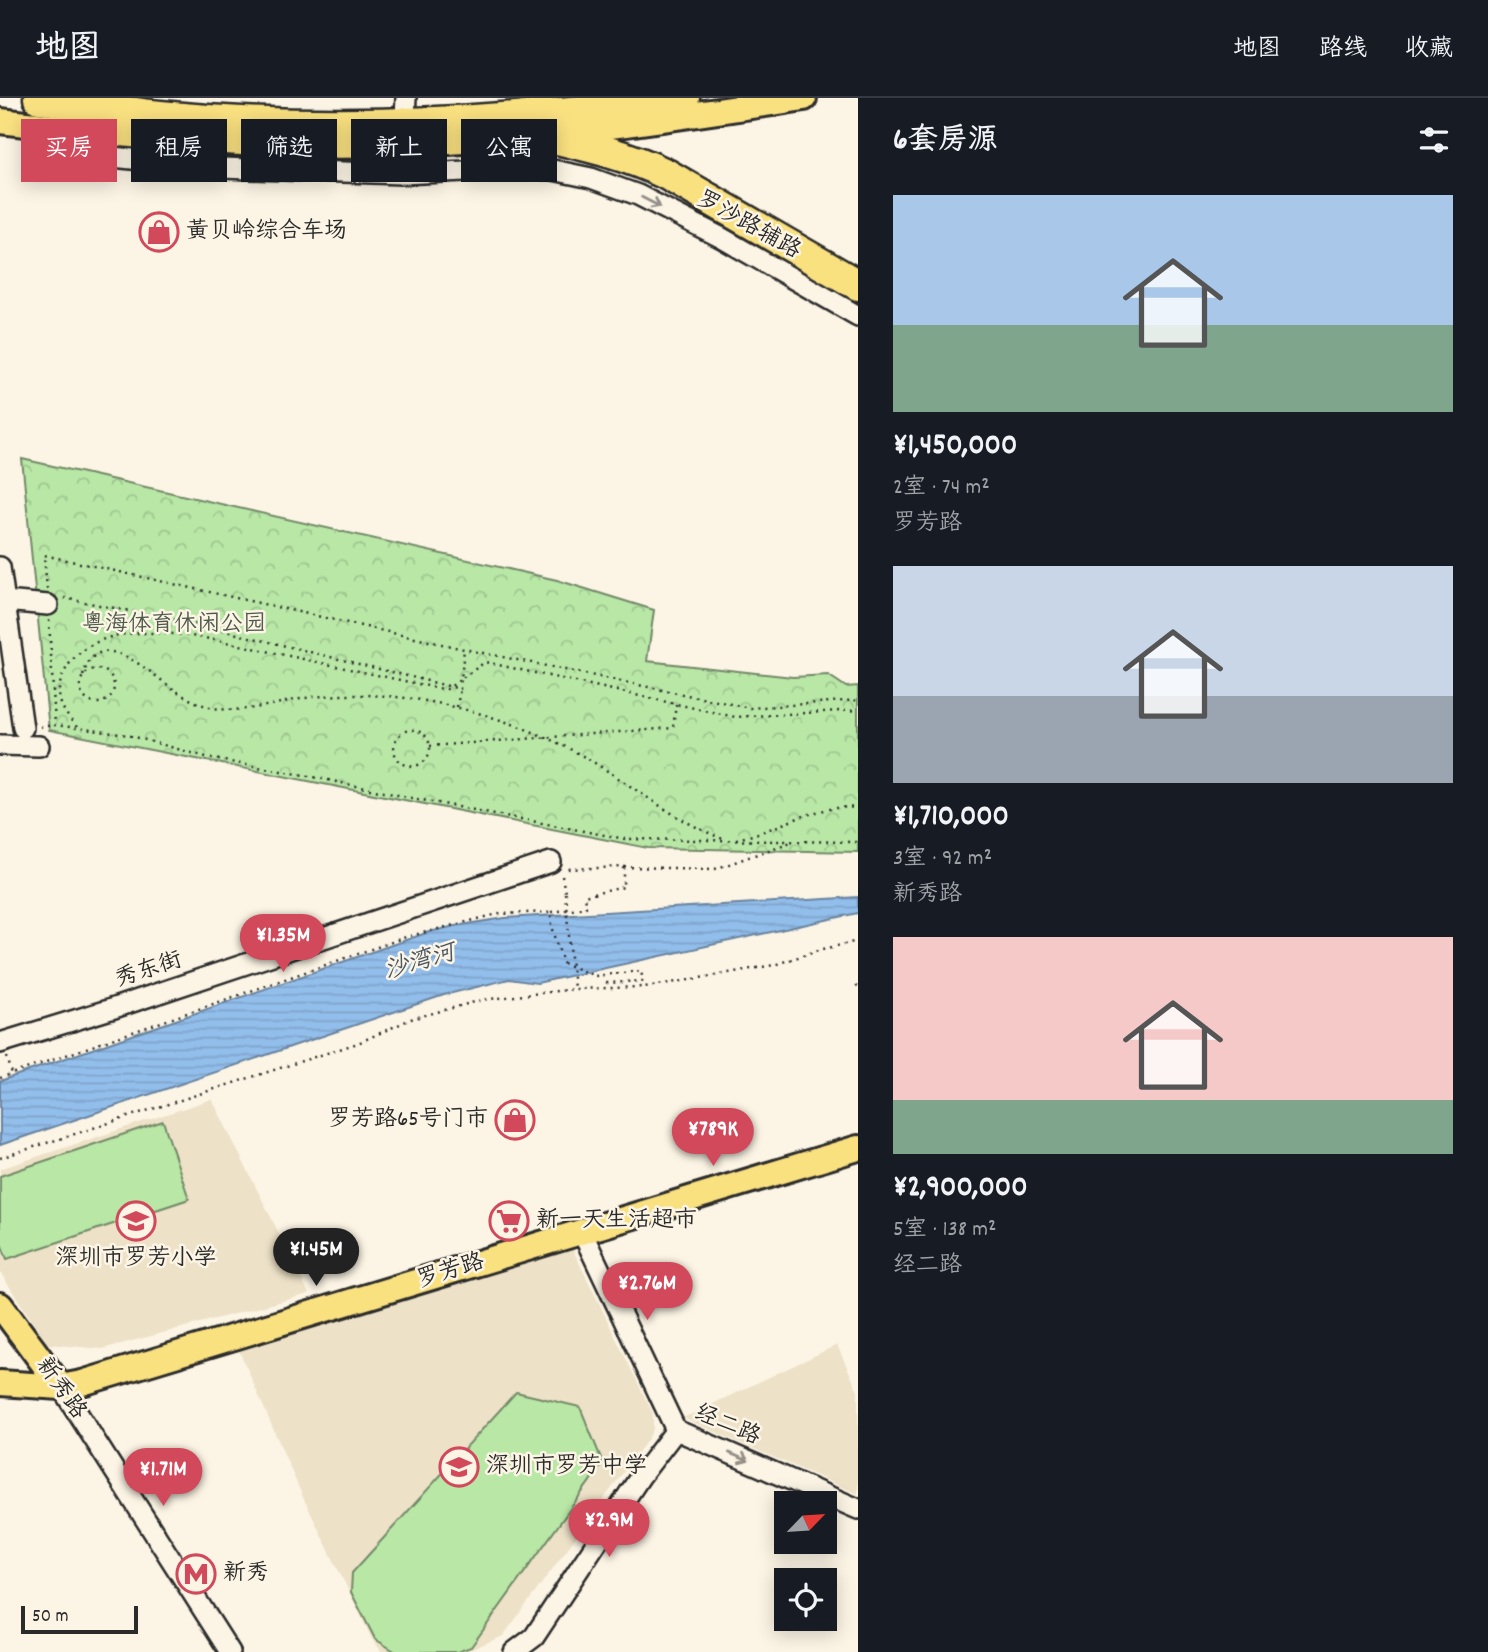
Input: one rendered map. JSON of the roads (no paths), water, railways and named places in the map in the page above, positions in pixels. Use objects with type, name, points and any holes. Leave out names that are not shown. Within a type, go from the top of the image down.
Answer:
[{"type":"highway","points":[[36,111],[115,109],[159,116],[282,124],[395,125],[518,118],[684,98]]},
{"type":"highway","points":[[115,109],[241,142]]},
{"type":"highway","points":[[557,139],[600,148],[666,174],[858,285]]},
{"type":"main road","points":[[557,132],[602,128],[804,98]]},
{"type":"main road","points":[[0,121],[36,111],[89,132],[241,143]]},
{"type":"main road","points":[[337,144],[387,145],[461,140]]},
{"type":"main road","name":"罗芳路","points":[[0,1383],[61,1387],[103,1377],[858,1148]]},
{"type":"main road","name":"新秀路","points":[[0,1305],[61,1387]]},
{"type":"street","points":[[405,119],[406,98]]},
{"type":"street","name":"罗沙路辅路","points":[[36,111],[91,150],[137,161],[221,168],[351,172]]},
{"type":"street","name":"罗沙路辅路","points":[[447,172],[527,168],[591,178],[638,195],[722,238],[858,316]]},
{"type":"street","points":[[0,567],[30,740],[0,745]]},
{"type":"street","points":[[5,601],[48,600]]},
{"type":"street","name":"秀东街","points":[[0,1043],[111,1009],[551,862]]},
{"type":"street","points":[[582,1232],[676,1430]]},
{"type":"street","name":"新秀路","points":[[61,1387],[230,1652]]},
{"type":"street","name":"经二路","points":[[514,1652],[534,1637],[640,1477],[676,1430],[858,1509]]},
{"type":"water","name":"沙湾河","points":[[858,897],[858,913],[537,983],[509,979],[444,995],[0,1145],[0,1081],[429,932],[505,918]]},
{"type":"place","name":"黄贝岭综合车场","points":[[159,232]]},
{"type":"place","name":"罗芳路65号门市","points":[[515,1120]]},
{"type":"place","name":"深圳市罗芳小学","points":[[136,1221]]},
{"type":"place","name":"新一天生活超市","points":[[509,1221]]},
{"type":"place","name":"深圳市罗芳中学","points":[[459,1467]]},
{"type":"place","name":"新秀","points":[[196,1574]]},
{"type":"park label","name":"粤海体育休闲公园","points":[[174,625]]}]
